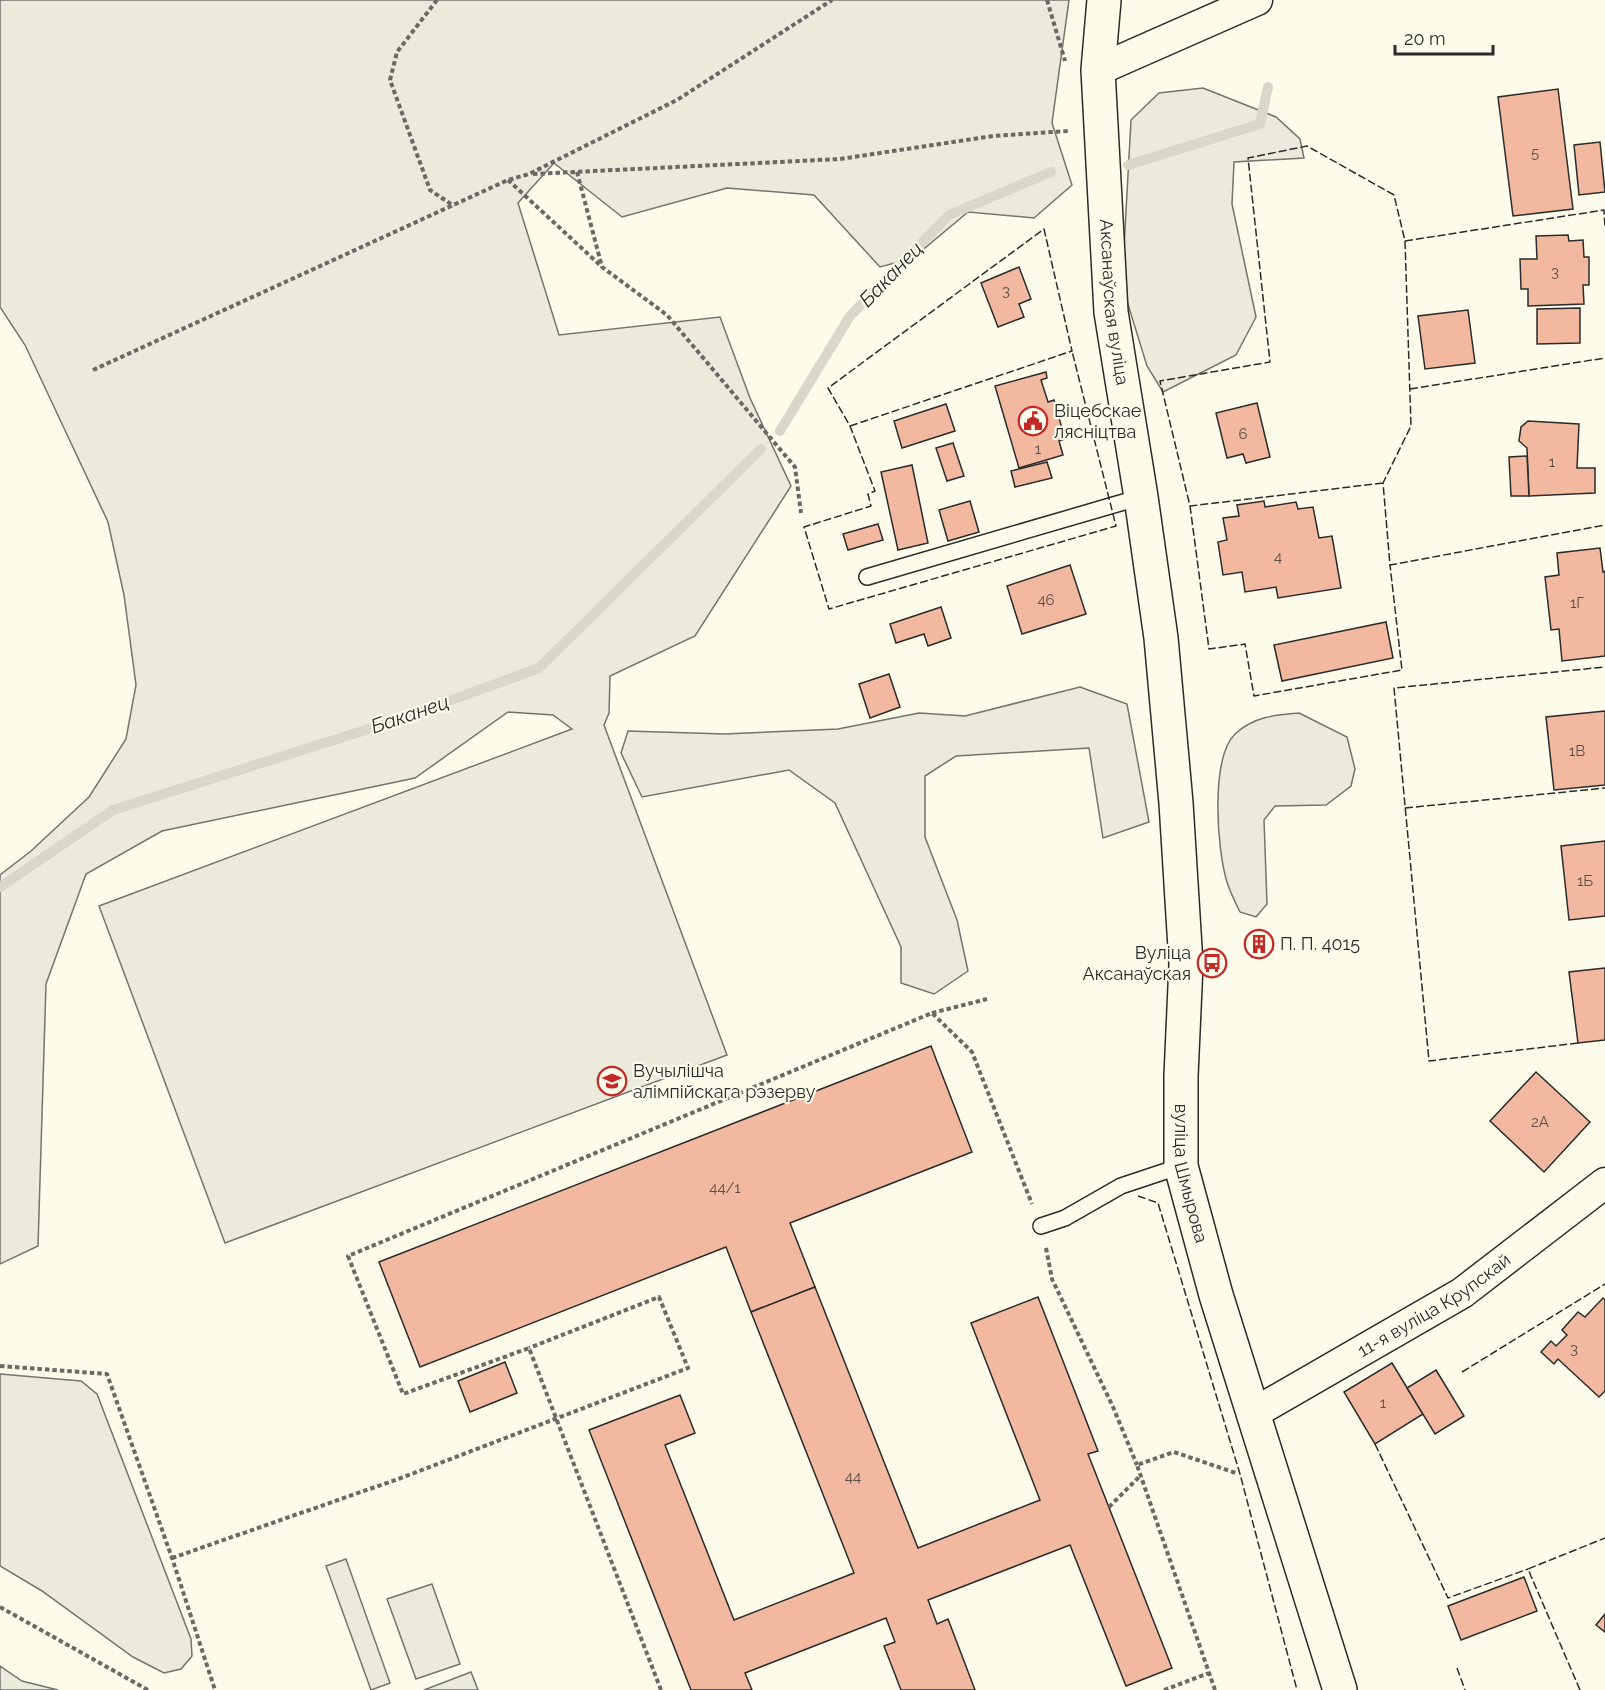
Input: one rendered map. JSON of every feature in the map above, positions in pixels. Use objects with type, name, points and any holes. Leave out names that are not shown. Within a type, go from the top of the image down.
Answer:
[{"type":"street","name":"Аксанаўская вуліца","points":[[1104,0],[1082,67],[1100,128],[1111,312],[1161,638]]},
{"type":"street","points":[[1082,67],[1257,0]]},
{"type":"street","name":"вуліца Шмырова","points":[[1161,638],[1176,803],[1186,964],[1181,1076],[1181,1166],[1216,1295],[1340,1690]]},
{"type":"street","name":"11-я вуліца Крупскай","points":[[1254,1413],[1462,1293],[1605,1183]]},
{"type":"lane","points":[[867,577],[1141,497]]},
{"type":"lane","points":[[1041,1226],[1065,1218],[1121,1186],[1181,1166]]},
{"type":"path","points":[[437,0],[397,52],[390,80],[430,190],[454,206]]},
{"type":"path","points":[[93,370],[508,180],[529,174],[676,100],[832,0]]},
{"type":"path","points":[[1047,0],[1061,54],[1082,67]]},
{"type":"path","points":[[529,174],[840,159],[993,136],[1100,128]]},
{"type":"path","points":[[578,172],[602,267]]},
{"type":"path","points":[[508,180],[602,267],[667,315],[795,467],[801,513]]},
{"type":"path","points":[[172,1558],[401,1478],[687,1368],[659,1298],[403,1395],[348,1256],[932,1013],[987,999]]},
{"type":"path","points":[[932,1013],[972,1052],[1041,1226],[1052,1279],[1113,1407],[1137,1465],[1215,1690]]},
{"type":"path","points":[[529,1348],[661,1690]]},
{"type":"path","points":[[0,1366],[107,1374],[172,1558],[214,1690]]},
{"type":"path","points":[[1137,1465],[1174,1452],[1240,1474]]},
{"type":"path","points":[[1109,1507],[1140,1476]]},
{"type":"path","points":[[0,1607],[148,1690]]},
{"type":"path","points":[[1164,1690],[1209,1673]]},
{"type":"shaded area","points":[[0,0],[1069,0],[1052,123],[1072,185],[1034,218],[968,212],[913,258],[880,267],[814,195],[727,188],[622,217],[554,163],[518,203],[559,335],[720,317],[750,398],[791,486],[695,636],[610,676],[609,713],[604,725],[727,1055],[225,1243],[99,906],[572,729],[553,715],[508,712],[415,778],[162,831],[86,874],[46,984],[38,1246],[0,1264],[0,875],[31,851],[89,797],[126,739],[136,685],[124,595],[108,522],[25,345],[0,307]]},
{"type":"shaded area","points":[[1203,88],[1276,117],[1300,139],[1304,158],[1234,162],[1232,204],[1256,317],[1236,355],[1163,392],[1147,366],[1122,285],[1131,120],[1159,93]]},
{"type":"shaded area","points":[[1080,687],[1127,704],[1149,822],[1103,838],[1089,748],[956,756],[925,776],[925,837],[957,920],[968,971],[934,994],[901,983],[901,947],[835,803],[789,770],[642,797],[621,753],[628,731],[725,734],[838,729],[919,713],[965,716]]},
{"type":"shaded area","points":[[1299,713],[1347,737],[1355,769],[1351,786],[1326,805],[1275,806],[1264,820],[1267,904],[1256,917],[1240,912],[1223,867],[1218,805],[1222,763],[1227,746],[1242,728],[1258,720]]},
{"type":"shaded area","points":[[0,1374],[81,1381],[97,1394],[191,1639],[192,1656],[181,1669],[164,1673],[133,1657],[42,1591],[0,1566]]},
{"type":"shaded area","points":[[346,1559],[390,1683],[371,1690],[326,1566]]},
{"type":"shaded area","points":[[432,1584],[460,1664],[416,1679],[387,1599]]},
{"type":"shaded area","points":[[0,1666],[22,1681],[58,1690],[0,1690]]},
{"type":"shaded area","points":[[471,1672],[478,1690],[424,1690]]},
{"type":"building","points":[[1558,89],[1573,209],[1513,216],[1498,97]]},
{"type":"building","points":[[1600,142],[1605,192],[1579,195],[1574,145]]},
{"type":"building","points":[[1568,235],[1569,241],[1583,240],[1584,257],[1589,257],[1589,285],[1583,285],[1584,304],[1528,306],[1528,289],[1521,289],[1520,259],[1537,259],[1536,236]]},
{"type":"building","points":[[1019,267],[1031,299],[1019,304],[1024,317],[998,327],[981,283]]},
{"type":"building","points":[[1580,308],[1580,343],[1537,344],[1537,309]]},
{"type":"building","points":[[1468,310],[1475,363],[1425,369],[1418,316]]},
{"type":"building","name":"Віцебскае лясніцтва","points":[[1046,372],[1047,378],[1041,380],[1048,402],[1054,400],[1065,439],[1059,441],[1063,455],[1019,468],[995,386]]},
{"type":"building","points":[[1257,403],[1270,457],[1246,463],[1243,454],[1227,458],[1216,413]]},
{"type":"building","points":[[946,404],[955,431],[902,448],[894,421]]},
{"type":"building","points":[[1528,421],[1579,424],[1577,468],[1595,468],[1595,493],[1529,496],[1527,448],[1519,441],[1521,427]]},
{"type":"building","points":[[953,443],[964,476],[947,481],[936,448]]},
{"type":"building","points":[[1527,456],[1529,496],[1511,496],[1509,457]]},
{"type":"building","points":[[1047,462],[1052,478],[1015,487],[1011,471]]},
{"type":"building","points":[[912,465],[928,543],[898,550],[881,472]]},
{"type":"building","points":[[970,501],[979,532],[948,541],[939,510]]},
{"type":"building","points":[[1264,501],[1265,507],[1296,502],[1298,509],[1313,507],[1319,538],[1332,536],[1341,588],[1278,598],[1276,587],[1245,592],[1242,572],[1223,575],[1218,542],[1227,540],[1223,518],[1239,516],[1237,505]]},
{"type":"building","points":[[878,524],[883,540],[848,550],[843,534]]},
{"type":"building","points":[[1600,548],[1603,572],[1605,571],[1605,656],[1562,661],[1559,629],[1551,630],[1545,577],[1559,575],[1557,553]]},
{"type":"building","points":[[1070,565],[1086,614],[1022,634],[1007,586]]},
{"type":"building","points":[[941,607],[951,638],[928,646],[924,634],[896,643],[890,624]]},
{"type":"building","points":[[1386,622],[1393,658],[1282,681],[1274,645]]},
{"type":"building","points":[[889,674],[900,707],[870,718],[859,684]]},
{"type":"building","points":[[1605,711],[1605,785],[1554,790],[1546,717]]},
{"type":"building","points":[[1605,841],[1605,916],[1569,920],[1561,846]]},
{"type":"building","name":"П. П. 4015","points":[[1266,932],[1273,949],[1252,957],[1245,940]]},
{"type":"building","points":[[1605,968],[1605,1040],[1578,1043],[1569,972]]},
{"type":"building","points":[[931,1046],[972,1152],[790,1223],[815,1287],[751,1312],[726,1247],[420,1367],[379,1262]]},
{"type":"building","points":[[1536,1072],[1590,1122],[1544,1172],[1490,1121]]},
{"type":"building","points":[[815,1287],[918,1548],[1040,1500],[971,1323],[1038,1297],[1098,1451],[1088,1454],[1172,1668],[1126,1686],[1070,1545],[928,1600],[937,1624],[948,1619],[975,1690],[901,1690],[884,1646],[895,1642],[886,1618],[745,1673],[752,1690],[691,1690],[589,1430],[680,1395],[695,1433],[665,1445],[734,1620],[854,1573],[751,1312]]},
{"type":"building","points":[[1603,1298],[1605,1300],[1605,1391],[1599,1397],[1558,1359],[1554,1364],[1541,1352],[1551,1341],[1556,1346],[1567,1335],[1562,1330],[1578,1312],[1585,1317]]},
{"type":"building","points":[[505,1362],[517,1393],[470,1412],[458,1381]]},
{"type":"building","points":[[1392,1363],[1423,1414],[1375,1444],[1344,1392]]},
{"type":"building","points":[[1436,1370],[1464,1416],[1435,1434],[1407,1388]]},
{"type":"building","points":[[1524,1577],[1537,1611],[1461,1640],[1448,1606]]},
{"type":"building","points":[[1605,1614],[1605,1632],[1596,1625]]},
{"type":"waterway","name":"Баканец","points":[[1128,165],[1260,124],[1268,87]]},
{"type":"waterway","name":"Баканец","points":[[780,431],[850,316],[949,215],[1051,172]]},
{"type":"waterway","name":"Баканец","points":[[0,887],[113,810],[394,721],[539,668],[761,449]]},
{"type":"fence","points":[[1383,483],[1190,506],[1160,381],[1270,362],[1248,158],[1307,146],[1394,195],[1405,241],[1411,426],[1383,483],[1390,565],[1605,525]]},
{"type":"fence","points":[[1405,241],[1604,210],[1605,227]]},
{"type":"fence","points":[[850,426],[1072,351],[1044,229],[828,388],[850,426],[875,491],[868,494],[871,506],[804,527],[829,609],[1116,526],[1072,351]]},
{"type":"fence","points":[[1410,389],[1605,358]]},
{"type":"fence","points":[[1190,506],[1209,649],[1245,644],[1254,696],[1402,670],[1390,565]]},
{"type":"fence","points":[[1578,1043],[1429,1061],[1394,688],[1605,667]]},
{"type":"fence","points":[[1405,808],[1605,788]]},
{"type":"fence","points":[[1138,1196],[1158,1203],[1240,1474],[1297,1690]]},
{"type":"fence","points":[[1462,1372],[1605,1284]]},
{"type":"fence","points":[[1375,1444],[1448,1598],[1528,1569]]},
{"type":"fence","points":[[1580,1690],[1528,1569],[1605,1538]]},
{"type":"fence","points":[[1457,1668],[1465,1690]]},
{"type":"place","name":"Віцебскае лясніцтва","points":[[1033,421]]},
{"type":"place","name":"П. П. 4015","points":[[1259,944]]},
{"type":"place","name":"Вуліца Аксанаўская","points":[[1212,963]]},
{"type":"place","name":"Вучылішча алімпійскага рэзерву","points":[[612,1081]]}]
